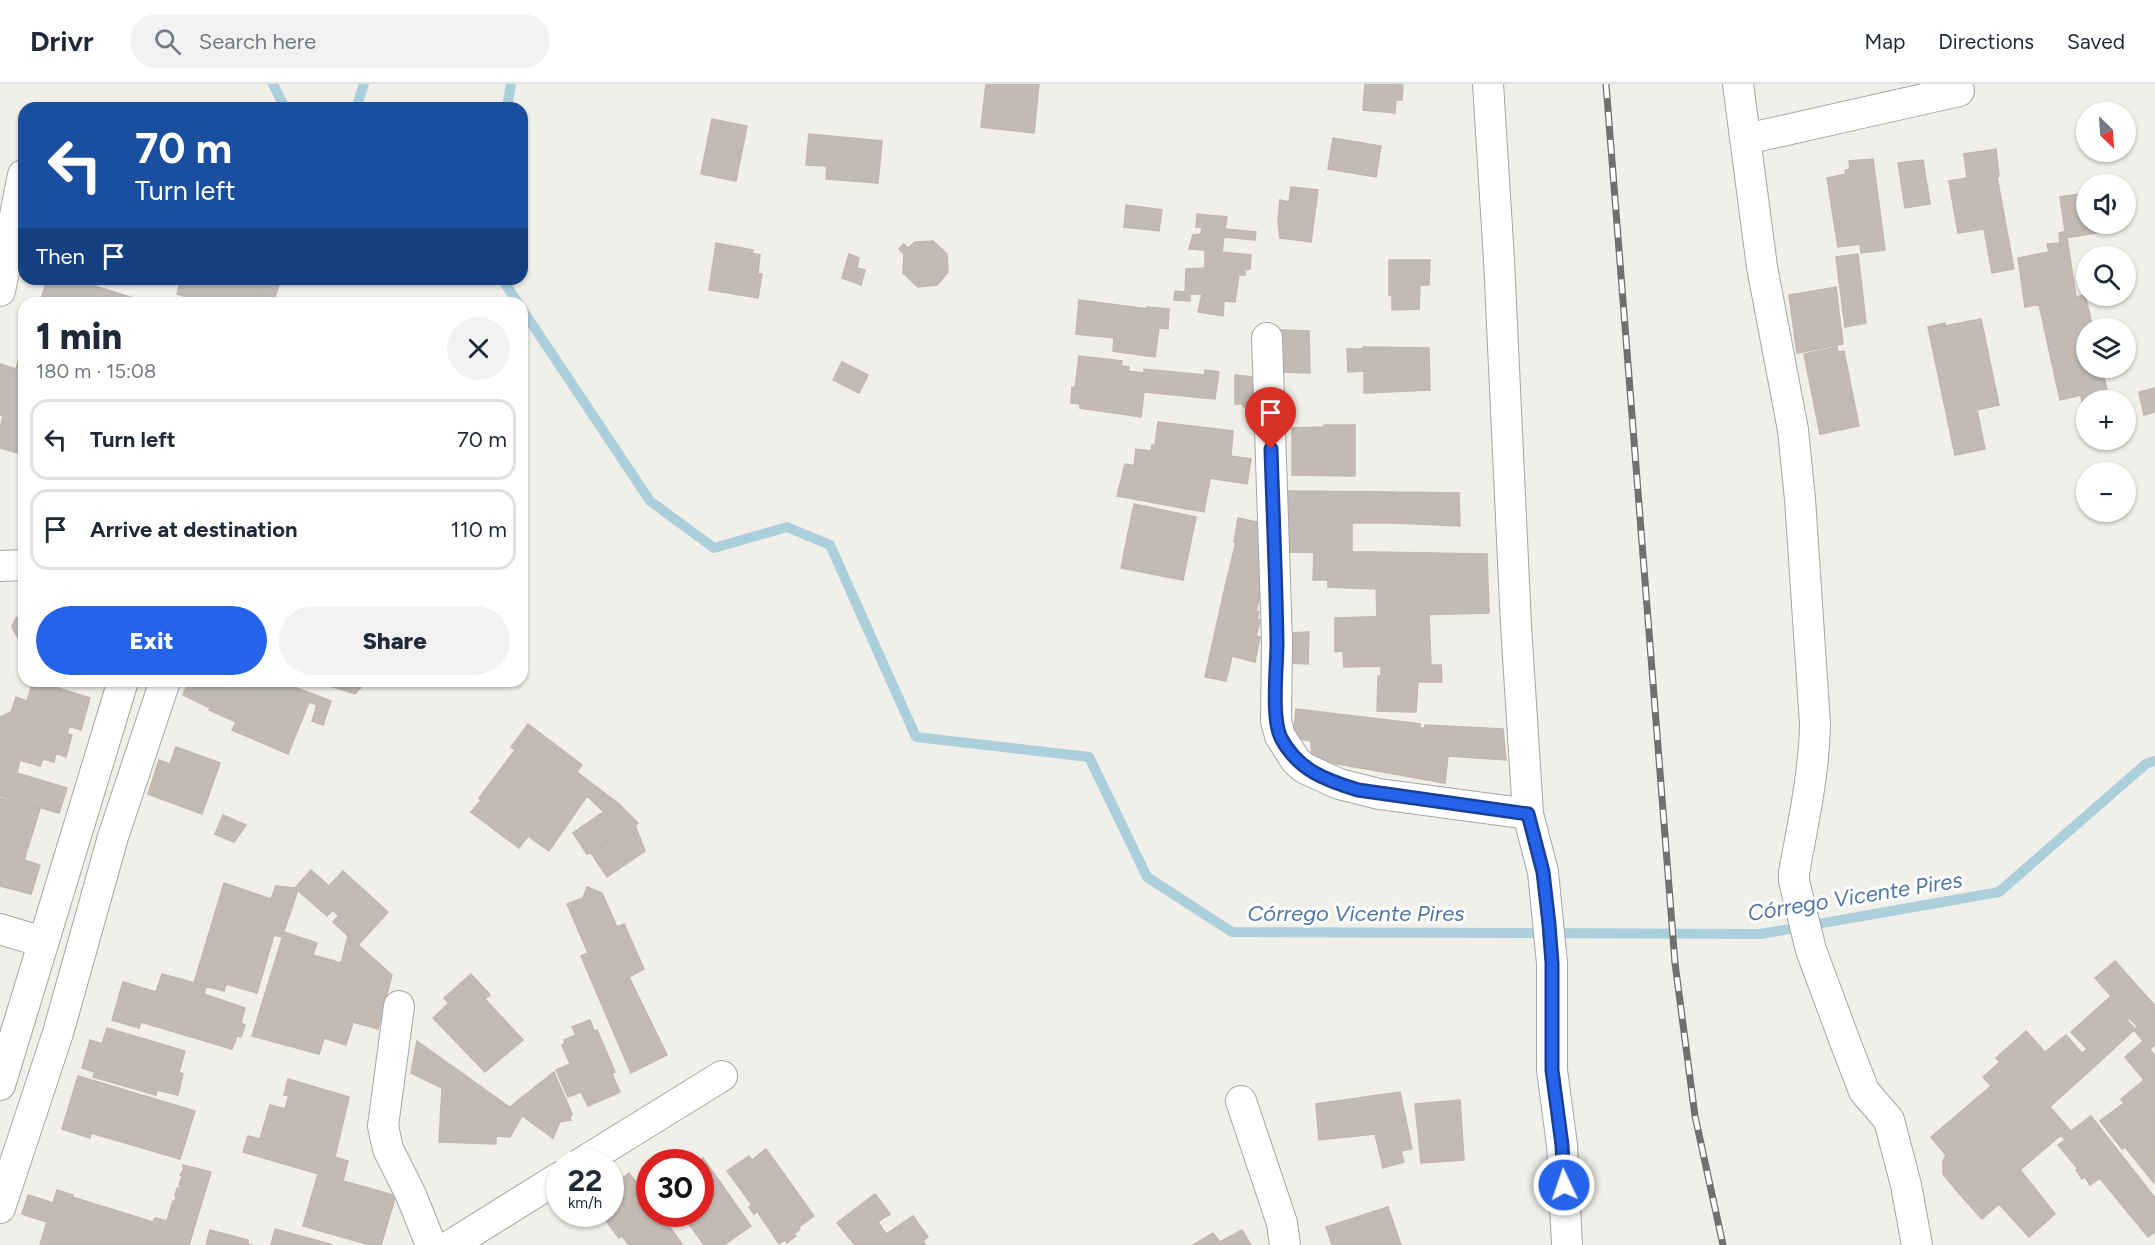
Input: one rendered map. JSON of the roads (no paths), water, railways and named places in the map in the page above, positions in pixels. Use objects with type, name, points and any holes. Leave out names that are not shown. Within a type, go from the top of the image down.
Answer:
[{"type":"street","points":[[1488,84],[1528,814],[1543,872],[1547,905],[1552,963],[1552,1070],[1562,1145],[1567,1245]]},
{"type":"street","points":[[1737,84],[1762,267],[1793,430],[1800,499],[1815,724],[1810,792],[1794,873],[1797,895],[1811,950],[1864,1091],[1889,1120],[1906,1185],[1917,1245]]},
{"type":"street","points":[[1746,139],[1959,91]]},
{"type":"street","points":[[0,291],[18,200]]},
{"type":"street","points":[[1267,338],[1277,641],[1276,721],[1280,736],[1296,761],[1304,768],[1339,784],[1379,794],[1528,814]]},
{"type":"street","points":[[0,566],[18,565]]},
{"type":"street","points":[[0,1085],[121,687]]},
{"type":"street","points":[[0,1208],[58,1033],[113,837],[163,687]]},
{"type":"street","points":[[0,929],[44,942]]},
{"type":"street","points":[[399,1006],[383,1126],[388,1149],[411,1195],[431,1245]]},
{"type":"street","points":[[605,1149],[722,1076]]},
{"type":"street","points":[[1241,1101],[1282,1223],[1285,1245]]},
{"type":"street","points":[[451,1245],[546,1186]]},
{"type":"waterway","name":"Córrego Vicente Pires","points":[[273,84],[282,102]]},
{"type":"waterway","name":"Córrego Vicente Pires","points":[[358,102],[364,84]]},
{"type":"waterway","name":"Córrego Vicente Pires","points":[[508,102],[511,84]]},
{"type":"waterway","name":"Córrego Vicente Pires","points":[[506,285],[514,297]]},
{"type":"waterway","name":"Córrego Vicente Pires","points":[[528,318],[650,501],[714,548],[787,527],[830,545],[916,737],[1089,757],[1147,877],[1232,932],[1761,934],[1999,892],[2147,763],[2155,761]]},
{"type":"railway","points":[[1606,84],[1675,963],[1695,1116],[1723,1245]]}]
